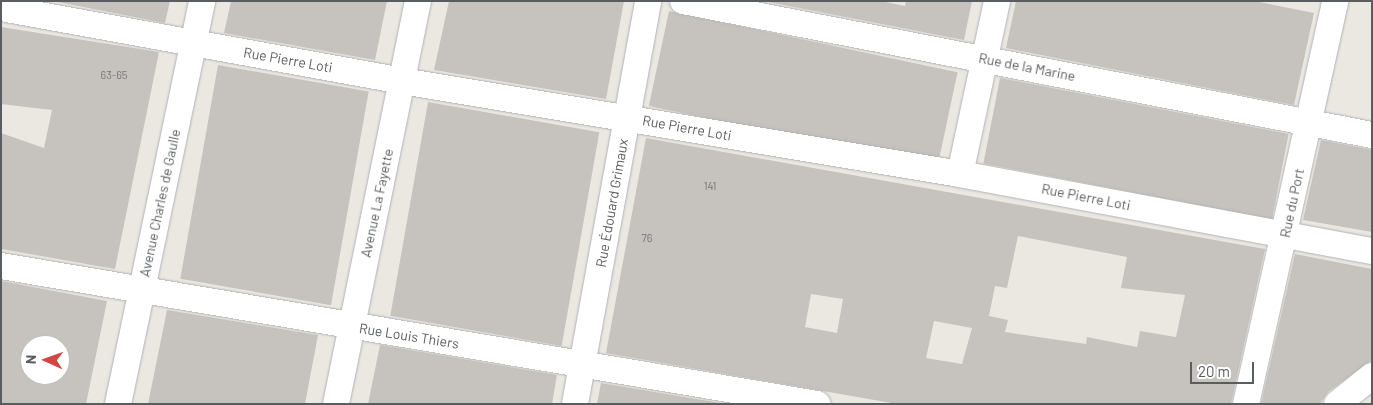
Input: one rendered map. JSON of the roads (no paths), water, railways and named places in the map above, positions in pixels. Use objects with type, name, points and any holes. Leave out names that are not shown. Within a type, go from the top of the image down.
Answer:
[{"type":"street","name":"Avenue Charles de Gaulle","points":[[118,404],[202,1]]},
{"type":"street","name":"Avenue La Fayette","points":[[336,404],[418,1]]},
{"type":"street","name":"Rue Édouard Grimaux","points":[[574,404],[648,1]]},
{"type":"street","name":"Rue de la Marine","points":[[683,1],[985,58],[1309,124],[1372,135]]},
{"type":"street","points":[[960,174],[997,1]]},
{"type":"street","name":"Rue du Port","points":[[1246,404],[1285,234],[1334,1]]},
{"type":"street","name":"Rue Pierre Loti","points":[[1,8],[402,81],[960,174],[1372,251]]},
{"type":"street","name":"Rue Louis Thiers","points":[[1,266],[352,327],[817,404]]},
{"type":"street","points":[[1337,404],[1372,376]]}]
